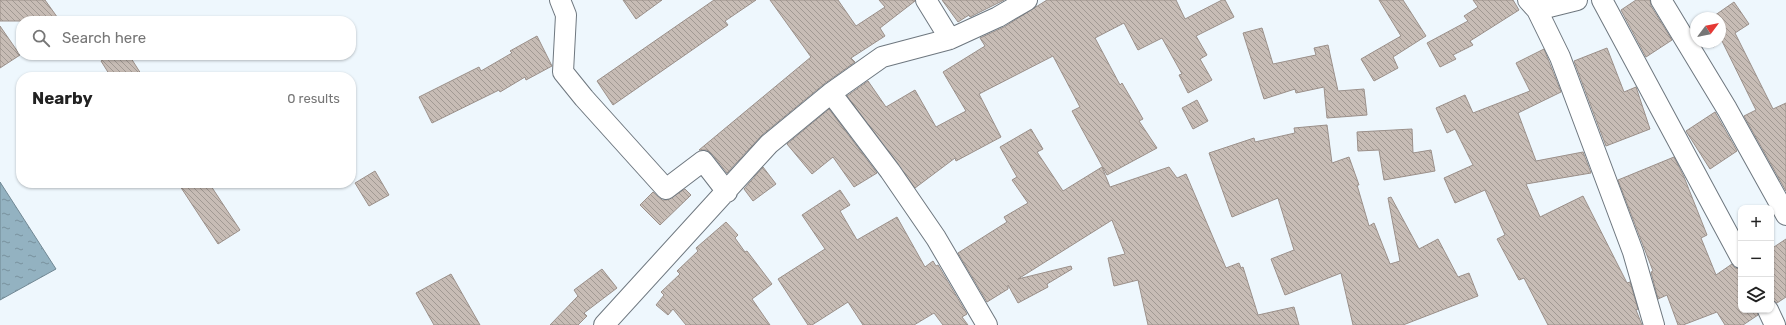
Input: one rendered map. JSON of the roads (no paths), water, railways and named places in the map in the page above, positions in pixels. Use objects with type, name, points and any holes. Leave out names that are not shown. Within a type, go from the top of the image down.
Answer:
[{"type":"street","points":[[560,0],[566,15],[563,72],[584,98],[666,189],[704,161],[727,192]]},
{"type":"street","points":[[926,0],[950,39]]},
{"type":"street","points":[[604,325],[727,192],[769,144],[831,93],[882,57],[950,39],[998,17],[1027,0]]},
{"type":"street","points":[[1577,0],[1532,5],[1560,57],[1633,252],[1654,325]]},
{"type":"street","points":[[1602,0],[1738,252]]},
{"type":"street","points":[[1662,0],[1727,109],[1786,215]]},
{"type":"street","points":[[831,93],[890,171],[936,238],[987,325]]},
{"type":"street","points":[[1769,313],[1775,325]]},
{"type":"water","points":[[0,182],[56,269],[0,300]]}]
